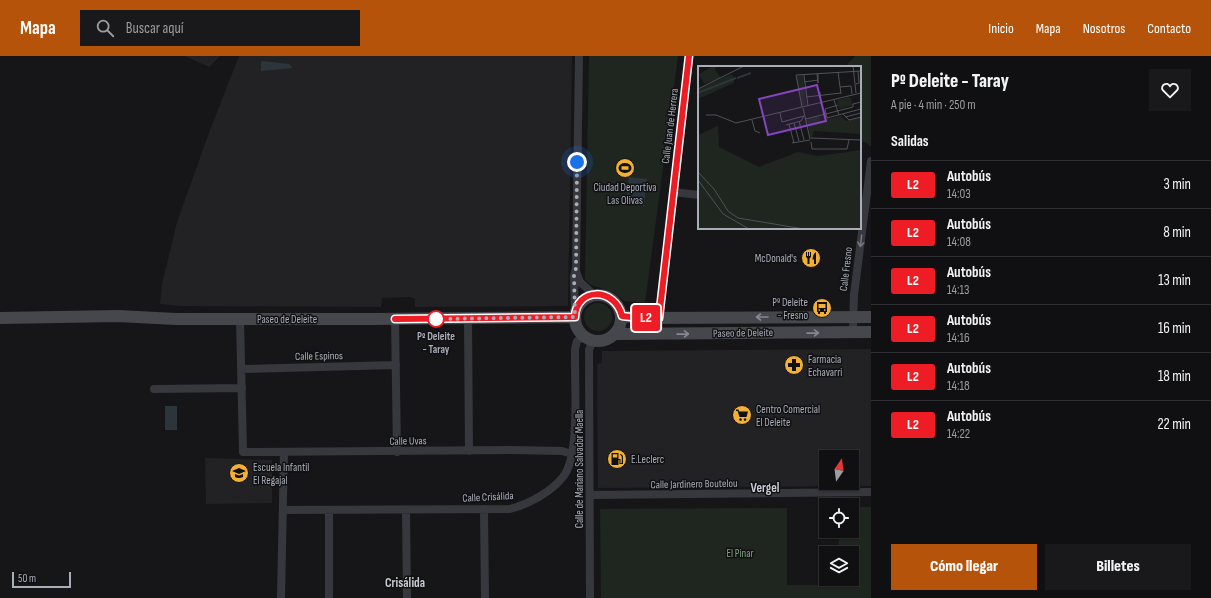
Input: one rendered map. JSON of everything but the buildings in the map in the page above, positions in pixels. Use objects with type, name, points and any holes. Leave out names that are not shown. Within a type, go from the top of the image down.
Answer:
[{"type":"main road","points":[[593,294],[609,297],[620,308],[622,316],[621,324],[616,334],[606,340],[588,338],[575,325],[575,314],[581,301],[593,294]]},
{"type":"main road","name":"Paseo de Deleite","points":[[0,318],[118,316],[176,319],[468,319],[575,314]]},
{"type":"main road","name":"Paseo de Deleite","points":[[622,316],[640,318],[871,317]]},
{"type":"main road","name":"Paseo de Deleite","points":[[616,334],[855,332],[870,329]]},
{"type":"street","points":[[575,314],[574,276],[576,268],[579,56]]},
{"type":"street","name":"Calle Juan de Herrera","points":[[659,318],[689,56]]},
{"type":"street","name":"Calle Fresno","points":[[855,332],[853,327],[853,317],[871,161]]},
{"type":"street","points":[[673,192],[698,195]]},
{"type":"street","points":[[576,268],[580,282],[593,294]]},
{"type":"street","points":[[154,389],[242,388],[240,319]]},
{"type":"street","points":[[395,319],[397,452]]},
{"type":"street","points":[[468,319],[469,451]]},
{"type":"street","name":"Calle Crisálida","points":[[283,510],[406,511],[510,509],[521,506],[534,499],[563,476],[572,454],[575,349],[577,341],[588,338]]},
{"type":"street","name":"Calle de Mariano Salvador Maella","points":[[588,338],[590,598]]},
{"type":"street","name":"Calle Espinos","points":[[242,368],[396,365]]},
{"type":"street","name":"Calle Uvas","points":[[242,388],[243,452],[562,451],[572,454]]},
{"type":"street","points":[[281,598],[284,452]]},
{"type":"street","name":"Calle Jardinero Boutelou","points":[[590,495],[871,492]]},
{"type":"street","points":[[484,509],[485,598]]},
{"type":"street","points":[[329,510],[329,598]]},
{"type":"street","points":[[406,511],[407,598]]},
{"type":"shaded area","points":[[185,56],[220,56],[209,67]]},
{"type":"shaded area","points":[[239,56],[572,56],[568,306],[415,307],[415,299],[410,297],[382,298],[381,307],[180,306],[160,304],[162,284],[177,222],[210,130]]},
{"type":"shaded area","points":[[261,62],[289,64],[293,68],[261,71]]},
{"type":"shaded area","points":[[629,177],[647,179],[644,206],[626,204]]},
{"type":"shaded area","name":"Centro Comercial El Deleite","points":[[871,349],[871,486],[859,486],[859,450],[819,450],[819,486],[598,488],[597,364],[602,363],[602,351]]},
{"type":"shaded area","points":[[165,406],[177,406],[177,430],[165,430]]},
{"type":"shaded area","name":"Escuela Infantil El Regajal","points":[[205,458],[272,460],[272,503],[206,504]]},
{"type":"green space","name":"Ciudad Deportiva Las Olivas","points":[[589,56],[678,56],[645,303],[624,301],[613,292],[591,285],[585,279]]},
{"type":"green space","points":[[855,56],[871,56],[871,146],[861,141],[861,66],[846,66]]},
{"type":"green space","points":[[598,303],[608,307],[612,317],[608,327],[598,331],[588,327],[584,317],[588,307]]},
{"type":"green space","name":"El Pinar","points":[[859,507],[871,507],[871,598],[601,598],[600,509],[787,508],[787,585],[859,586],[859,546],[839,546],[839,538],[859,538]]},
{"type":"bus line","name":"L2","points":[[395,319],[575,317],[577,306],[586,297],[593,294],[601,294],[609,297],[620,308],[622,316],[659,318],[689,56]]},
{"type":"place","name":"Ciudad Deportiva Las Olivas","points":[[625,168]]},
{"type":"place","name":"McDonald's","points":[[811,258]]},
{"type":"place","name":"Pº Deleite - Fresno","points":[[822,308]]},
{"type":"place","name":"Pº Deleite - Taray","points":[[436,319]]},
{"type":"place","name":"Farmacia Echavarri","points":[[794,365]]},
{"type":"place","name":"Centro Comercial El Deleite","points":[[742,415]]},
{"type":"place","name":"E.Leclerc","points":[[617,459]]},
{"type":"place","name":"Escuela Infantil El Regajal","points":[[239,473]]},
{"type":"district","name":"Vergel","points":[[765,488]]},
{"type":"district","name":"Crisálida","points":[[405,583]]},
{"type":"route","points":[[436,319],[575,317],[574,276],[576,268],[577,162]]}]
